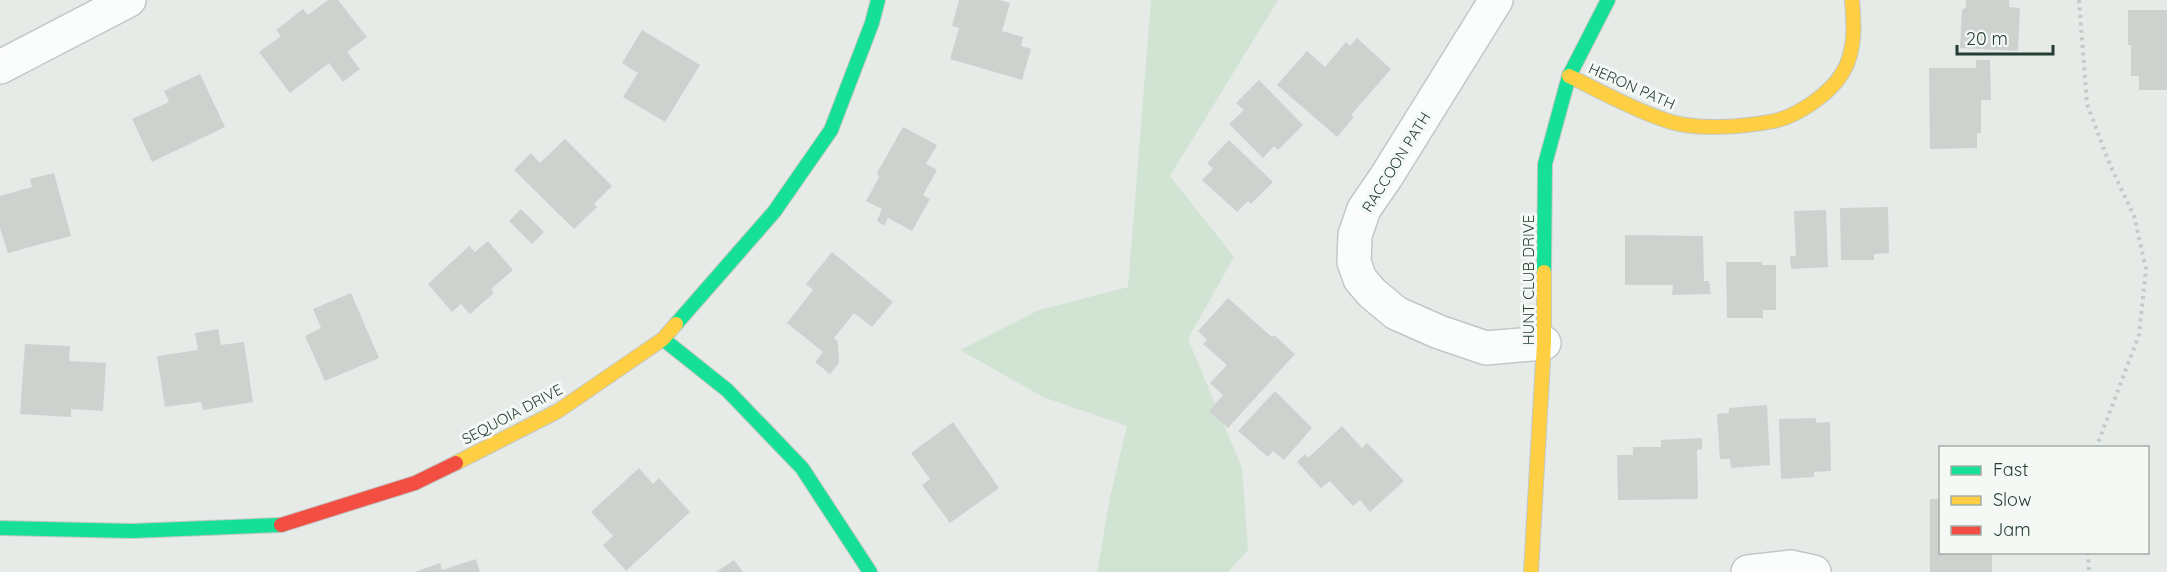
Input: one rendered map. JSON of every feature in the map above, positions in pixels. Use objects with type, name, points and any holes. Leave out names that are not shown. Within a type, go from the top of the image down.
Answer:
[{"type":"street","points":[[0,67],[129,0]]},
{"type":"street","name":"SEQUOIA DRIVE","points":[[0,528],[132,531],[286,525],[415,483],[558,411],[663,339],[774,212],[831,130],[872,23],[878,0]]},
{"type":"street","name":"RACCOON PATH","points":[[1496,0],[1364,209],[1355,235],[1354,262],[1360,279],[1372,293],[1396,313],[1439,332],[1486,348],[1544,343]]},
{"type":"street","name":"HUNT CLUB DRIVE","points":[[1531,572],[1544,343],[1545,164],[1569,76],[1608,0]]},
{"type":"street","name":"HERON PATH","points":[[1569,76],[1666,121],[1707,128],[1775,121],[1793,114],[1829,90],[1844,71],[1851,52],[1854,25],[1852,0]]},
{"type":"street","points":[[663,339],[727,390],[802,468],[870,572]]},
{"type":"street","points":[[1748,572],[1791,567],[1814,572]]},
{"type":"path","points":[[2079,0],[2087,104],[2110,165],[2134,216],[2146,269],[2139,335],[2096,446]]},
{"type":"path","points":[[2088,554],[2089,572]]},
{"type":"green space","points":[[1151,0],[1278,0],[1170,176],[1234,257],[1188,339],[1242,468],[1248,550],[1228,572],[1097,572],[1110,497],[1127,426],[1043,397],[960,350],[1039,310],[1128,287]]},
{"type":"building","points":[[328,0],[338,0],[367,37],[347,52],[360,69],[343,82],[329,63],[290,93],[259,52],[281,36],[276,30],[303,9],[308,15]]},
{"type":"building","points":[[959,0],[1000,0],[1010,3],[1002,31],[1023,37],[1021,46],[1031,49],[1022,80],[950,59],[959,28],[952,26]]},
{"type":"building","points":[[1966,0],[2009,0],[2009,7],[2020,8],[2018,51],[1960,48],[1962,10],[1966,7]]},
{"type":"building","points":[[2128,10],[2167,10],[2167,90],[2139,90],[2139,76],[2131,76]]},
{"type":"building","points":[[642,30],[700,65],[665,122],[623,97],[638,73],[622,63]]},
{"type":"building","points":[[1357,38],[1391,69],[1351,115],[1354,117],[1337,137],[1277,85],[1307,51],[1325,67],[1346,42],[1350,46]]},
{"type":"building","points":[[1976,60],[1990,60],[1991,100],[1981,100],[1981,133],[1977,133],[1977,148],[1930,149],[1929,68],[1976,68]]},
{"type":"building","points":[[200,74],[225,127],[152,162],[132,119],[169,102],[164,91]]},
{"type":"building","points":[[1259,80],[1303,125],[1278,150],[1274,146],[1263,158],[1229,124],[1244,110],[1236,103]]},
{"type":"building","points":[[903,127],[937,145],[926,164],[937,170],[923,195],[930,199],[912,231],[888,218],[884,226],[877,221],[882,209],[866,201],[879,177],[877,173]]},
{"type":"building","points":[[565,139],[612,186],[594,204],[597,207],[574,229],[514,170],[531,153],[540,163]]},
{"type":"building","points":[[1229,140],[1273,182],[1251,204],[1248,201],[1237,212],[1202,180],[1213,169],[1207,163]]},
{"type":"building","points":[[54,173],[71,236],[8,253],[0,228],[0,196],[32,187],[30,179]]},
{"type":"building","points":[[1888,207],[1889,253],[1874,254],[1874,260],[1841,260],[1840,208]]},
{"type":"building","points":[[521,209],[544,232],[532,244],[509,221]]},
{"type":"building","points":[[1826,210],[1828,267],[1791,269],[1790,256],[1796,256],[1794,211]]},
{"type":"building","points":[[1625,235],[1703,236],[1704,281],[1709,281],[1711,294],[1672,295],[1673,285],[1625,285]]},
{"type":"building","points":[[488,241],[513,270],[491,289],[494,293],[470,314],[461,304],[452,312],[428,284],[469,246],[475,252]]},
{"type":"building","points":[[832,252],[893,302],[872,327],[854,313],[834,338],[838,342],[839,363],[830,374],[815,362],[823,352],[787,323],[813,290],[806,284]]},
{"type":"building","points":[[1726,262],[1762,262],[1762,265],[1776,265],[1776,310],[1763,310],[1763,318],[1727,318]]},
{"type":"building","points":[[351,293],[379,358],[325,381],[305,336],[321,328],[313,309]]},
{"type":"building","points":[[1228,298],[1295,354],[1228,428],[1209,411],[1223,395],[1210,383],[1227,365],[1203,344],[1207,340],[1198,331]]},
{"type":"building","points":[[218,329],[221,345],[244,342],[253,402],[203,410],[201,402],[165,407],[157,356],[198,350],[195,333]]},
{"type":"building","points":[[25,344],[70,346],[69,361],[106,363],[103,411],[71,409],[71,417],[20,414]]},
{"type":"building","points":[[1275,391],[1312,428],[1284,460],[1273,451],[1268,457],[1238,431]]},
{"type":"building","points":[[1767,405],[1770,465],[1731,468],[1730,459],[1720,459],[1717,414],[1729,413],[1729,408]]},
{"type":"building","points":[[1816,418],[1816,423],[1830,422],[1831,471],[1814,472],[1814,477],[1781,479],[1779,419]]},
{"type":"building","points":[[953,422],[999,488],[950,523],[922,485],[930,479],[911,453]]},
{"type":"building","points":[[1342,426],[1362,448],[1367,443],[1404,481],[1370,512],[1360,500],[1353,506],[1330,481],[1321,488],[1297,462],[1305,454],[1308,458]]},
{"type":"building","points":[[1702,438],[1702,449],[1697,450],[1698,499],[1618,500],[1617,455],[1633,455],[1633,447],[1661,447],[1661,440]]},
{"type":"building","points":[[639,468],[653,484],[659,478],[690,512],[626,571],[603,545],[613,536],[591,512]]},
{"type":"building","points":[[1930,499],[1939,499],[1939,554],[1992,554],[1992,572],[1930,572]]},
{"type":"building","points":[[476,559],[480,572],[415,572],[440,563],[442,570]]},
{"type":"building","points":[[734,560],[743,572],[716,572]]},
{"type":"traffic: fast","points":[[676,324],[774,212],[831,130],[872,23],[878,0]]},
{"type":"traffic: fast","points":[[1544,272],[1545,164],[1569,76],[1608,0]]},
{"type":"traffic: fast","points":[[663,339],[727,390],[802,468],[870,572]]},
{"type":"traffic: fast","points":[[0,528],[132,531],[281,525]]},
{"type":"traffic: slow","points":[[1569,76],[1640,111],[1690,126],[1719,127],[1774,121],[1813,103],[1838,80],[1847,64],[1852,46],[1852,0]]},
{"type":"traffic: slow","points":[[1531,572],[1544,343],[1544,272]]},
{"type":"traffic: slow","points":[[456,463],[558,411],[663,339],[676,324]]},
{"type":"traffic: jam","points":[[281,525],[415,483],[456,463]]}]
